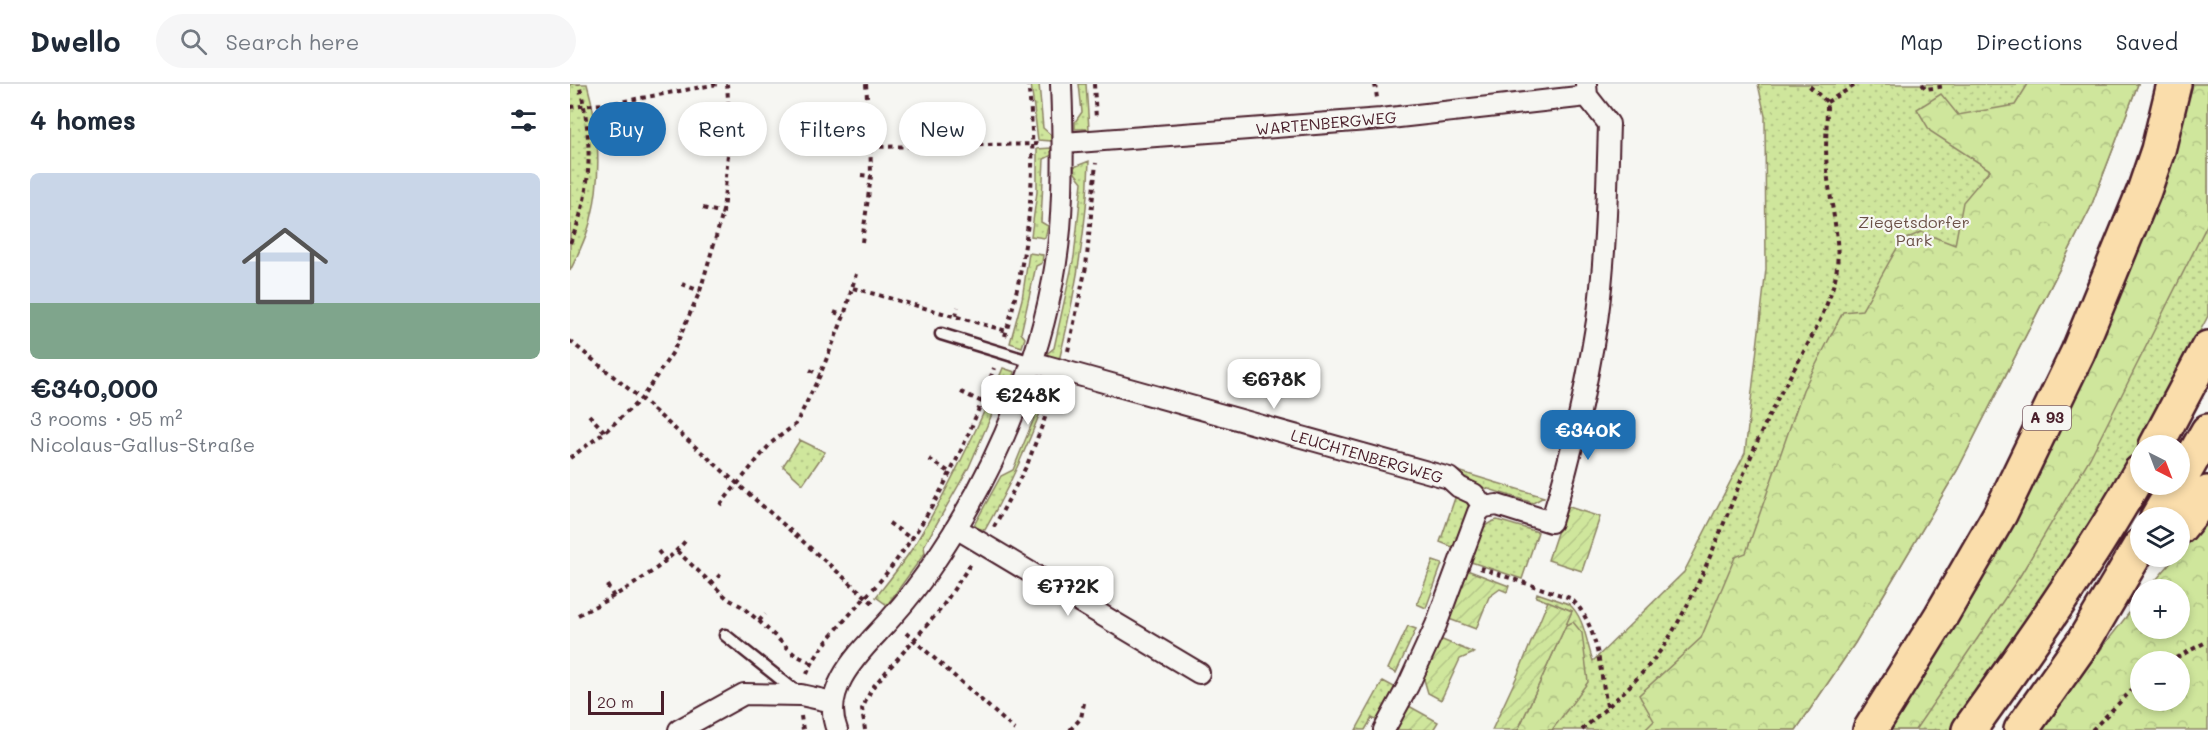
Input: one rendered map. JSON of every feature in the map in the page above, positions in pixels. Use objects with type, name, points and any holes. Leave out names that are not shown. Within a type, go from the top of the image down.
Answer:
[{"type":"highway","name":"A 93","points":[[1870,730],[1941,616],[2000,514],[2083,342],[2144,192],[2158,150],[2174,84]]},
{"type":"highway","points":[[2162,435],[2208,348]]},
{"type":"highway","points":[[2190,462],[2208,431]]},
{"type":"highway","points":[[1969,730],[2055,608],[2130,490]]},
{"type":"highway","points":[[2190,515],[2208,493]]},
{"type":"highway","points":[[2084,641],[2130,563]]},
{"type":"highway","points":[[2021,730],[2084,641],[2146,567]]},
{"type":"street","points":[[837,730],[833,702],[840,681],[849,666],[918,585],[956,528],[988,470],[1012,418],[1032,362],[1050,292],[1060,230],[1064,143],[1061,84]]},
{"type":"street","points":[[1384,730],[1408,686],[1436,625],[1473,520],[1484,507],[1497,505],[1551,522],[1564,482],[1581,409],[1597,319],[1606,222],[1609,124],[1587,90]]},
{"type":"street","name":"WARTENBERGWEG","points":[[1064,143],[1381,119],[1587,90]]},
{"type":"street","name":"LEUCHTENBERGWEG","points":[[1032,362],[1449,478],[1459,487],[1474,494],[1484,507]]},
{"type":"street","points":[[956,528],[1199,673]]},
{"type":"street","points":[[679,730],[744,694],[801,695],[833,702]]},
{"type":"lane","points":[[941,334],[1032,362]]},
{"type":"lane","points":[[725,635],[801,695]]},
{"type":"path","points":[[570,243],[580,220],[587,188],[590,157],[585,106],[579,84]]},
{"type":"path","points":[[570,106],[614,103],[718,84]]},
{"type":"path","points":[[727,84],[728,102]]},
{"type":"path","points":[[866,84],[867,97]]},
{"type":"path","points":[[803,730],[801,695],[811,663],[823,646],[867,598],[912,539],[951,473],[968,438],[1000,353],[1016,293],[1029,216],[1032,144],[1028,84]]},
{"type":"path","points":[[1582,730],[1642,672],[1666,643],[1692,597],[1755,447],[1824,311],[1835,277],[1837,245],[1827,170],[1827,102],[1807,84]]},
{"type":"path","points":[[1827,102],[1857,84]]},
{"type":"path","points":[[1922,84],[1926,89],[1946,86]]},
{"type":"path","points":[[986,145],[1032,144]]},
{"type":"path","points":[[570,458],[605,432],[641,399],[673,352],[700,291],[723,213],[728,156]]},
{"type":"path","points":[[862,242],[871,176],[871,156]]},
{"type":"path","points":[[861,175],[871,176]]},
{"type":"path","points":[[703,208],[723,213]]},
{"type":"path","points":[[720,505],[771,443],[796,424],[820,375],[844,316],[856,273]]},
{"type":"path","points":[[682,284],[700,291]]},
{"type":"path","points":[[853,288],[1006,331]]},
{"type":"path","points":[[897,300],[898,292]]},
{"type":"path","points":[[956,316],[958,307]]},
{"type":"path","points":[[834,312],[844,316]]},
{"type":"path","points":[[570,341],[641,399],[1015,730]]},
{"type":"path","points":[[810,370],[820,375]]},
{"type":"path","points":[[961,392],[982,402]]},
{"type":"path","points":[[589,415],[605,432]]},
{"type":"path","points":[[929,459],[951,473]]},
{"type":"path","points":[[890,523],[912,539]]},
{"type":"path","points":[[578,615],[614,597],[666,561],[687,539]]},
{"type":"path","points":[[658,551],[666,561]]},
{"type":"path","points":[[677,551],[711,584],[759,621],[794,654],[811,663]]},
{"type":"path","points":[[1460,562],[1570,598],[1577,604],[1589,623],[1608,707]]},
{"type":"path","points":[[711,584],[722,573]]},
{"type":"path","points":[[607,585],[614,597]]},
{"type":"path","points":[[759,621],[765,614]]},
{"type":"path","points":[[2189,651],[2208,641]]},
{"type":"path","points":[[2092,730],[2130,692]]},
{"type":"path","points":[[1070,730],[1081,718],[1084,703]]},
{"type":"green space","points":[[570,84],[587,84],[591,102],[588,102],[588,156],[598,156],[597,186],[589,226],[570,271]]},
{"type":"green space","points":[[1031,84],[1039,84],[1043,128],[1051,135],[1051,141],[1038,140]]},
{"type":"green space","points":[[1079,84],[1086,84],[1089,129],[1075,129],[1075,122],[1082,112]]},
{"type":"green space","name":"Ziegetsdorfer Park","points":[[1758,84],[2138,84],[2090,209],[1958,469],[1855,643],[1796,730],[1518,730],[1572,611],[1536,597],[1537,593],[1569,604],[1579,616],[1593,661],[1684,572],[1745,453],[1766,269],[1765,116]]},
{"type":"green space","name":"Ziegetsdorfer Park","points":[[2028,84],[2138,84],[2090,209],[1958,469],[1855,643],[1796,730],[1645,730],[1654,721],[1639,695],[1701,638],[1735,557],[1746,553],[1803,390],[1843,312],[1862,310],[1901,241],[1921,232],[1955,245],[1963,202],[1990,170],[1930,131],[1917,109],[1941,94],[1958,115],[2015,105]]},
{"type":"green space","points":[[2193,84],[2208,84],[2208,316],[2145,435],[2130,435],[2130,460],[2089,531],[2013,647],[1951,730],[1887,730],[2017,510],[2068,412],[2145,234],[2172,156]]},
{"type":"green space","points":[[2193,84],[2208,84],[2208,223],[2090,458],[2020,576],[1915,730],[1887,730],[2017,510],[2068,412],[2145,234],[2172,156]]},
{"type":"green space","points":[[1051,148],[1052,155],[1044,159],[1041,222],[1048,226],[1045,238],[1031,236],[1037,192],[1037,149]]},
{"type":"green space","points":[[1089,161],[1086,212],[1079,262],[1059,361],[1045,355],[1054,348],[1074,257],[1082,182],[1075,173],[1074,167]]},
{"type":"green space","points":[[1029,253],[1043,255],[1042,263],[1036,266],[1021,333],[1025,338],[1022,347],[1010,343],[1022,299]]},
{"type":"green space","points":[[1003,368],[1015,372],[1012,383],[1006,382],[969,467],[924,546],[925,553],[887,605],[876,597],[912,548],[941,499],[974,435]]},
{"type":"green space","points":[[1049,389],[1020,461],[985,530],[973,527],[1001,476],[1013,470],[1037,411],[1031,399],[1035,393]]},
{"type":"green space","points":[[800,440],[825,452],[803,484],[783,466]]},
{"type":"green space","points":[[1458,471],[1544,497],[1533,503],[1463,481]]},
{"type":"green space","points":[[1456,495],[1467,502],[1469,508],[1455,548],[1440,542]]},
{"type":"green space","points":[[1566,506],[1600,517],[1582,571],[1548,560]]},
{"type":"green space","points":[[1497,520],[1538,532],[1522,579],[1471,562],[1476,542],[1482,531],[1491,522]]},
{"type":"green space","points":[[2208,520],[2208,730],[2038,730],[2130,612],[2130,639],[2190,639],[2190,579],[2157,579],[2167,567],[2190,567],[2190,541]]},
{"type":"green space","points":[[1433,561],[1442,564],[1426,608],[1417,604]]},
{"type":"green space","points":[[1467,570],[1509,586],[1507,592],[1500,589],[1489,597],[1476,629],[1449,619]]},
{"type":"green space","points":[[1548,601],[1572,611],[1566,625],[1518,730],[1492,730],[1518,674]]},
{"type":"green space","points":[[1573,622],[1582,633],[1588,682],[1552,730],[1518,730],[1566,625]]},
{"type":"green space","points":[[1408,626],[1416,629],[1396,673],[1388,669]]},
{"type":"green space","points":[[1440,639],[1474,653],[1460,659],[1441,700],[1428,693],[1423,676]]},
{"type":"green space","points":[[1383,681],[1396,688],[1378,721],[1372,718],[1365,730],[1356,730]]},
{"type":"green space","points":[[1407,705],[1438,722],[1433,730],[1394,730]]}]
